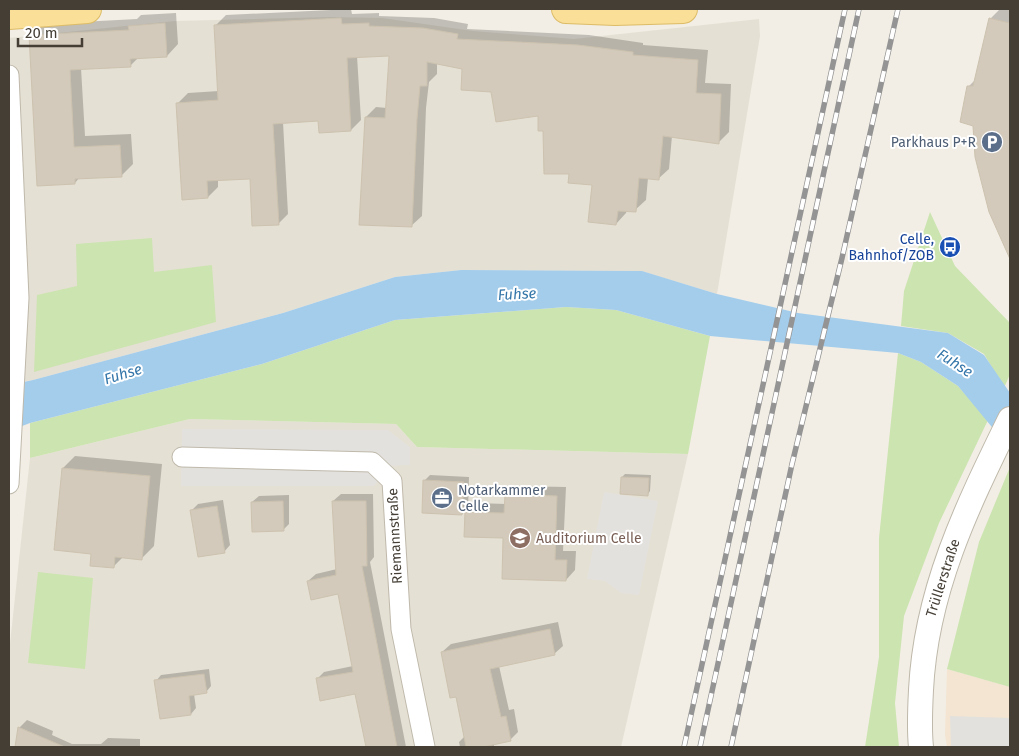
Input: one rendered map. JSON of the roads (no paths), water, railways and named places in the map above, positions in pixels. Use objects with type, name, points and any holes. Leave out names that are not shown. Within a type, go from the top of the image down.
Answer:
[{"type":"main road","points":[[9,15],[87,9]]},
{"type":"main road","points":[[566,9],[683,9]]},
{"type":"street","points":[[9,74],[19,298],[9,484]]},
{"type":"street","name":"Trüllerstraße","points":[[921,747],[920,713],[925,640],[934,600],[971,500],[1010,419]]},
{"type":"street","name":"Riemannstraße","points":[[182,457],[372,462],[392,481],[401,629],[425,747]]},
{"type":"water","name":"Fuhse","points":[[461,270],[642,271],[717,294],[798,313],[948,333],[984,355],[1010,393],[1010,449],[958,386],[921,362],[898,353],[710,336],[616,310],[566,307],[395,320],[262,364],[30,423],[9,431],[9,385],[283,313],[395,277]]},
{"type":"railway","points":[[684,747],[845,9]]},
{"type":"railway","points":[[700,747],[859,9]]},
{"type":"railway","points":[[731,747],[792,464],[842,258],[898,9]]},
{"type":"place","name":"Parkhaus P+R","points":[[992,142]]},
{"type":"place","name":"Celle, Bahnhof/ZOB","points":[[950,247]]},
{"type":"place","name":"Notarkammer Celle","points":[[442,498]]},
{"type":"place","name":"Auditorium Celle","points":[[520,538]]}]
